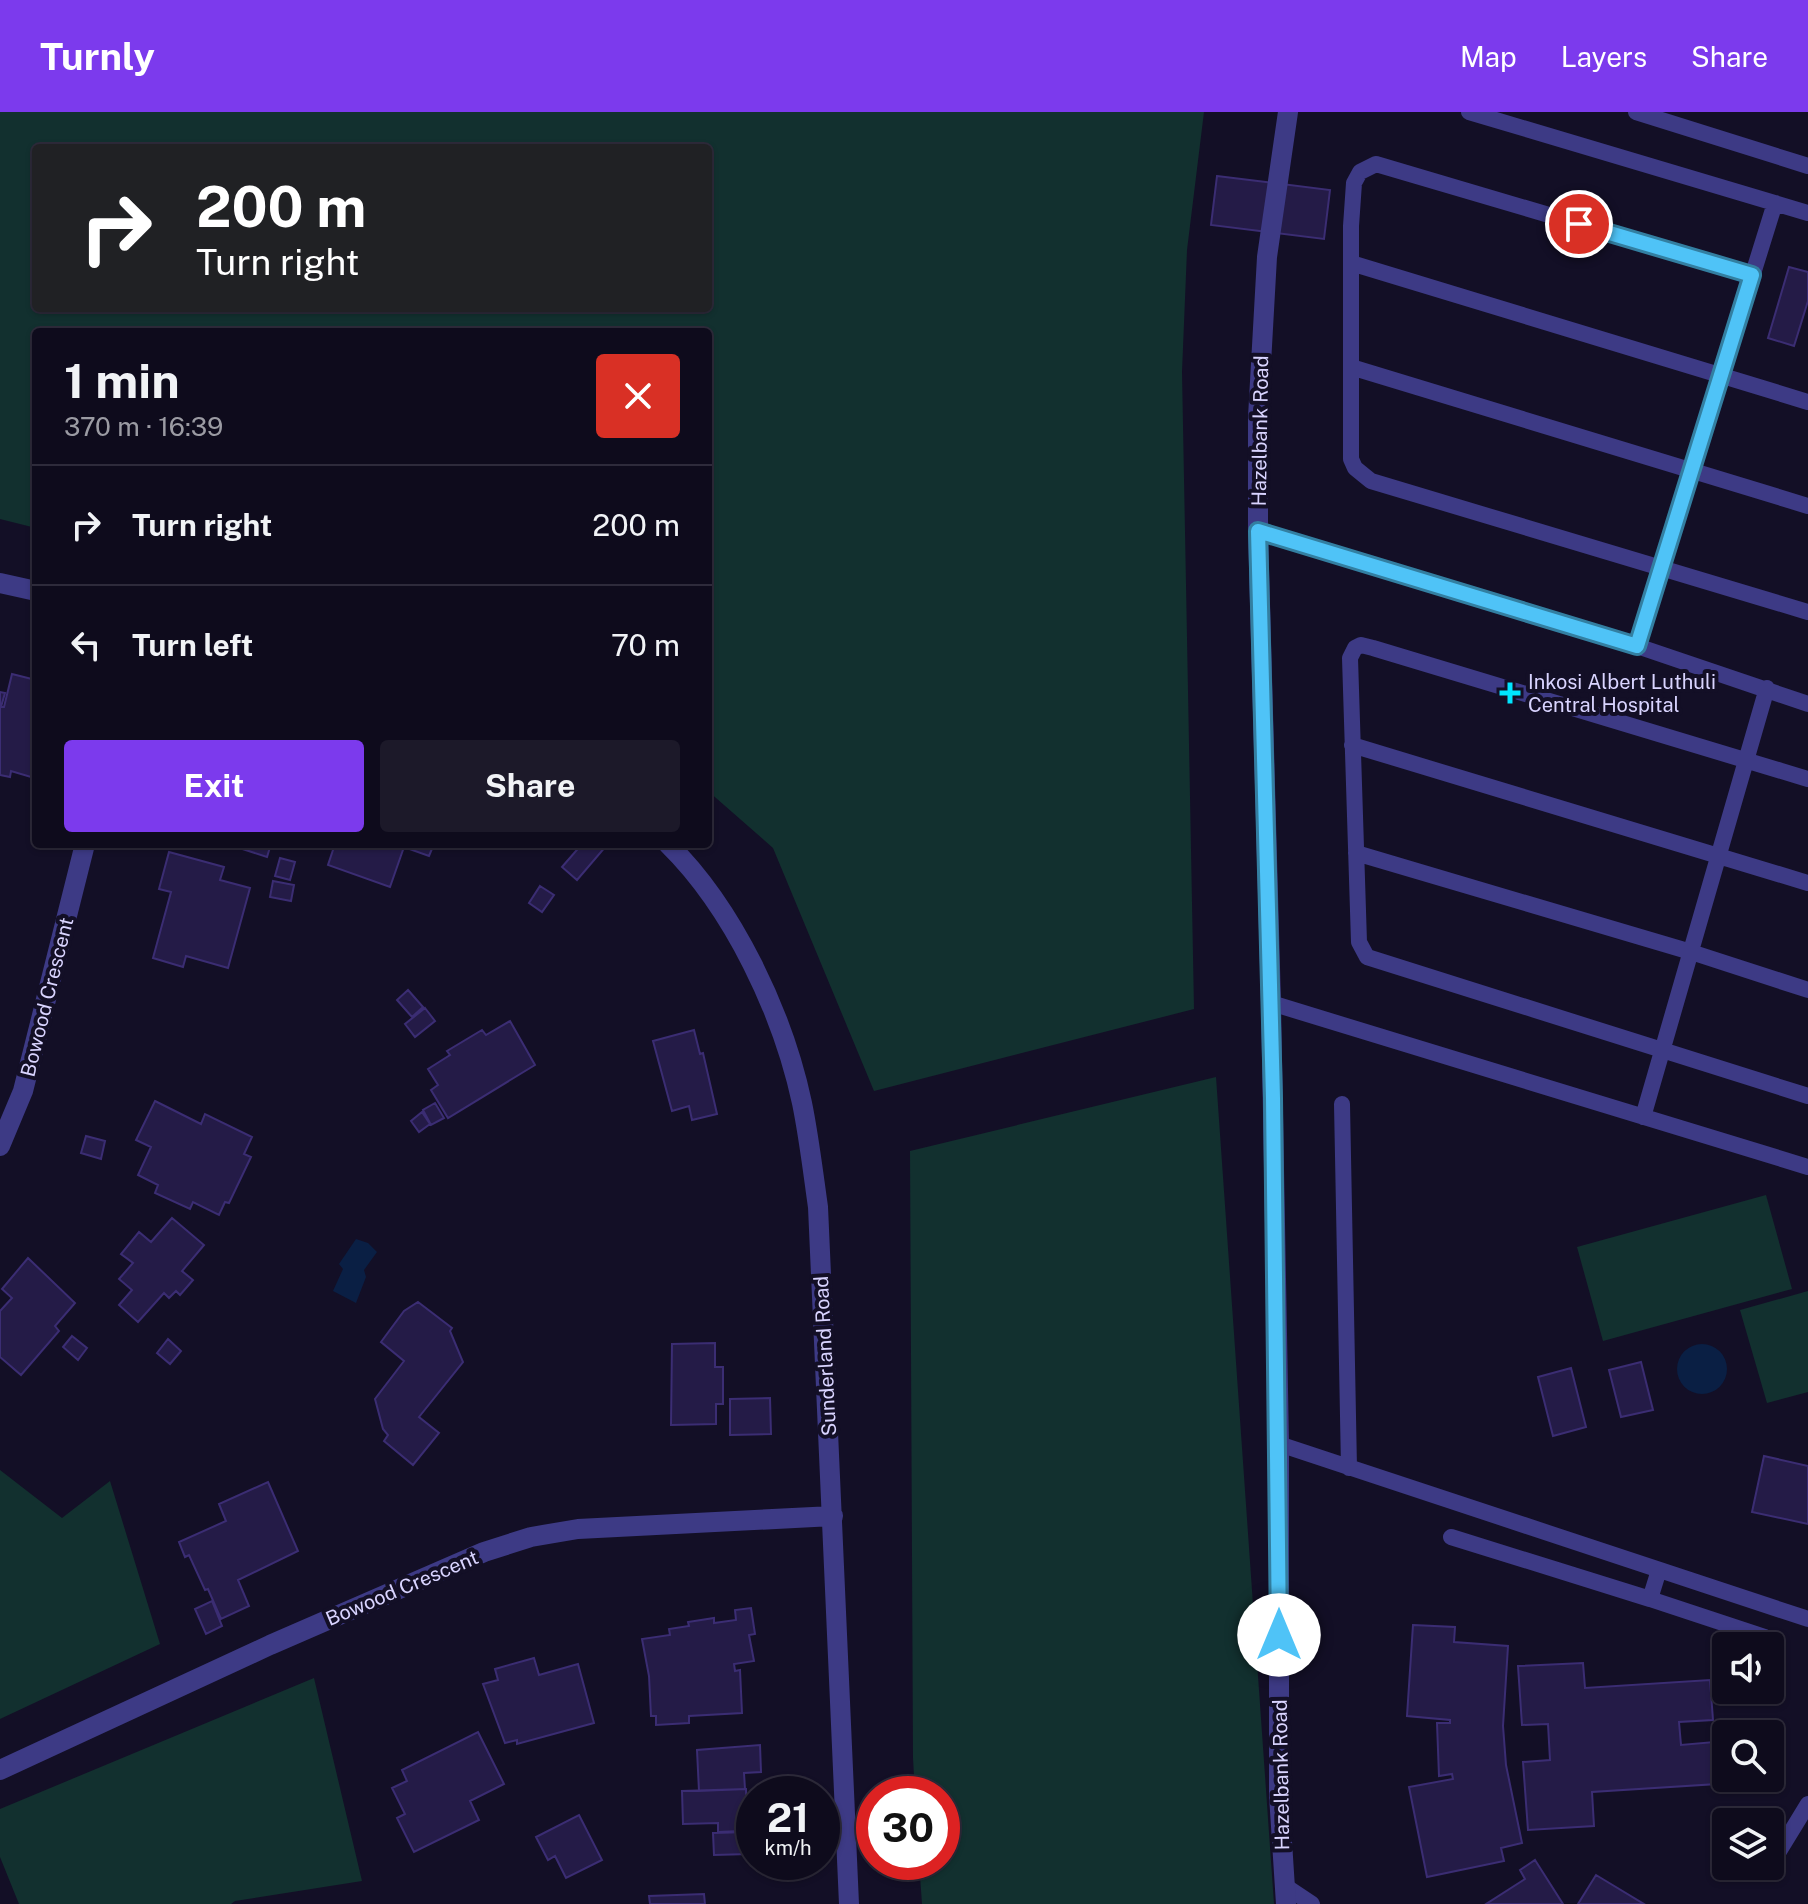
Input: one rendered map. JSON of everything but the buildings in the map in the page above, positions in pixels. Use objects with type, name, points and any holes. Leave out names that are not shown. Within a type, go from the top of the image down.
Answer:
[{"type":"street","name":"Hazelbank Road","points":[[1285,1895],[1279,1795],[1279,1444],[1258,417],[1267,257],[1288,112]]},
{"type":"street","points":[[0,583],[32,590]]},
{"type":"street","name":"Bowood Crescent","points":[[0,1146],[23,1091],[84,848]]},
{"type":"street","name":"Sunderland Road","points":[[671,848],[717,905],[753,966],[785,1040],[802,1103],[818,1207],[849,1904]]},
{"type":"street","name":"Bowood Crescent","points":[[0,1770],[284,1639],[484,1552],[531,1537],[578,1529],[833,1516]]},
{"type":"lane","points":[[1469,112],[1808,213]]},
{"type":"lane","points":[[1636,112],[1808,166]]},
{"type":"lane","points":[[1752,275],[1376,164],[1360,172],[1354,183],[1351,459],[1355,468],[1371,481],[1808,612]]},
{"type":"lane","points":[[1637,646],[1775,203]]},
{"type":"lane","points":[[1351,263],[1808,402]]},
{"type":"lane","points":[[1351,367],[1808,506]]},
{"type":"lane","points":[[1258,531],[1637,646],[1808,704]]},
{"type":"lane","points":[[1808,779],[1361,645],[1355,648],[1350,658],[1359,942],[1367,957],[1808,1096]]},
{"type":"lane","points":[[1643,1117],[1767,688]]},
{"type":"lane","points":[[1352,745],[1808,883]]},
{"type":"lane","points":[[1356,853],[1691,952],[1808,990]]},
{"type":"lane","points":[[1271,1003],[1808,1167]]},
{"type":"lane","points":[[1342,1104],[1349,1468]]},
{"type":"lane","points":[[1279,1444],[1808,1619]]},
{"type":"lane","points":[[1451,1537],[1750,1632]]},
{"type":"lane","points":[[1650,1599],[1659,1570]]},
{"type":"lane","points":[[1784,1843],[1808,1804]]},
{"type":"lane","points":[[1285,1895],[1312,1904]]},
{"type":"green space","points":[[0,112],[1204,112],[1187,250],[1182,372],[1194,1009],[874,1091],[773,848],[712,795],[712,328],[32,328],[32,527],[0,519]]},
{"type":"green space","points":[[1216,1077],[1274,1904],[922,1904],[920,1880],[960,1880],[960,1776],[914,1776],[910,1151]]},
{"type":"green space","points":[[1766,1195],[1792,1289],[1603,1341],[1577,1247]]},
{"type":"green space","points":[[1808,1291],[1808,1392],[1767,1403],[1740,1310]]},
{"type":"green space","points":[[0,1470],[62,1518],[110,1481],[160,1644],[0,1719]]},
{"type":"green space","points":[[314,1678],[362,1881],[231,1904],[19,1904],[0,1857],[0,1809]]},
{"type":"water","points":[[356,1239],[368,1243],[377,1252],[364,1270],[366,1277],[356,1303],[333,1291],[343,1269],[339,1264]]},
{"type":"water","points":[[1702,1344],[1720,1351],[1727,1369],[1720,1387],[1702,1394],[1684,1387],[1677,1369],[1684,1351]]},
{"type":"place","name":"Inkosi Albert Luthuli Central Hospital","points":[[1510,693]]},
{"type":"route","points":[[1279,1635],[1273,1098],[1258,531],[1637,646],[1752,275],[1579,224]]}]
